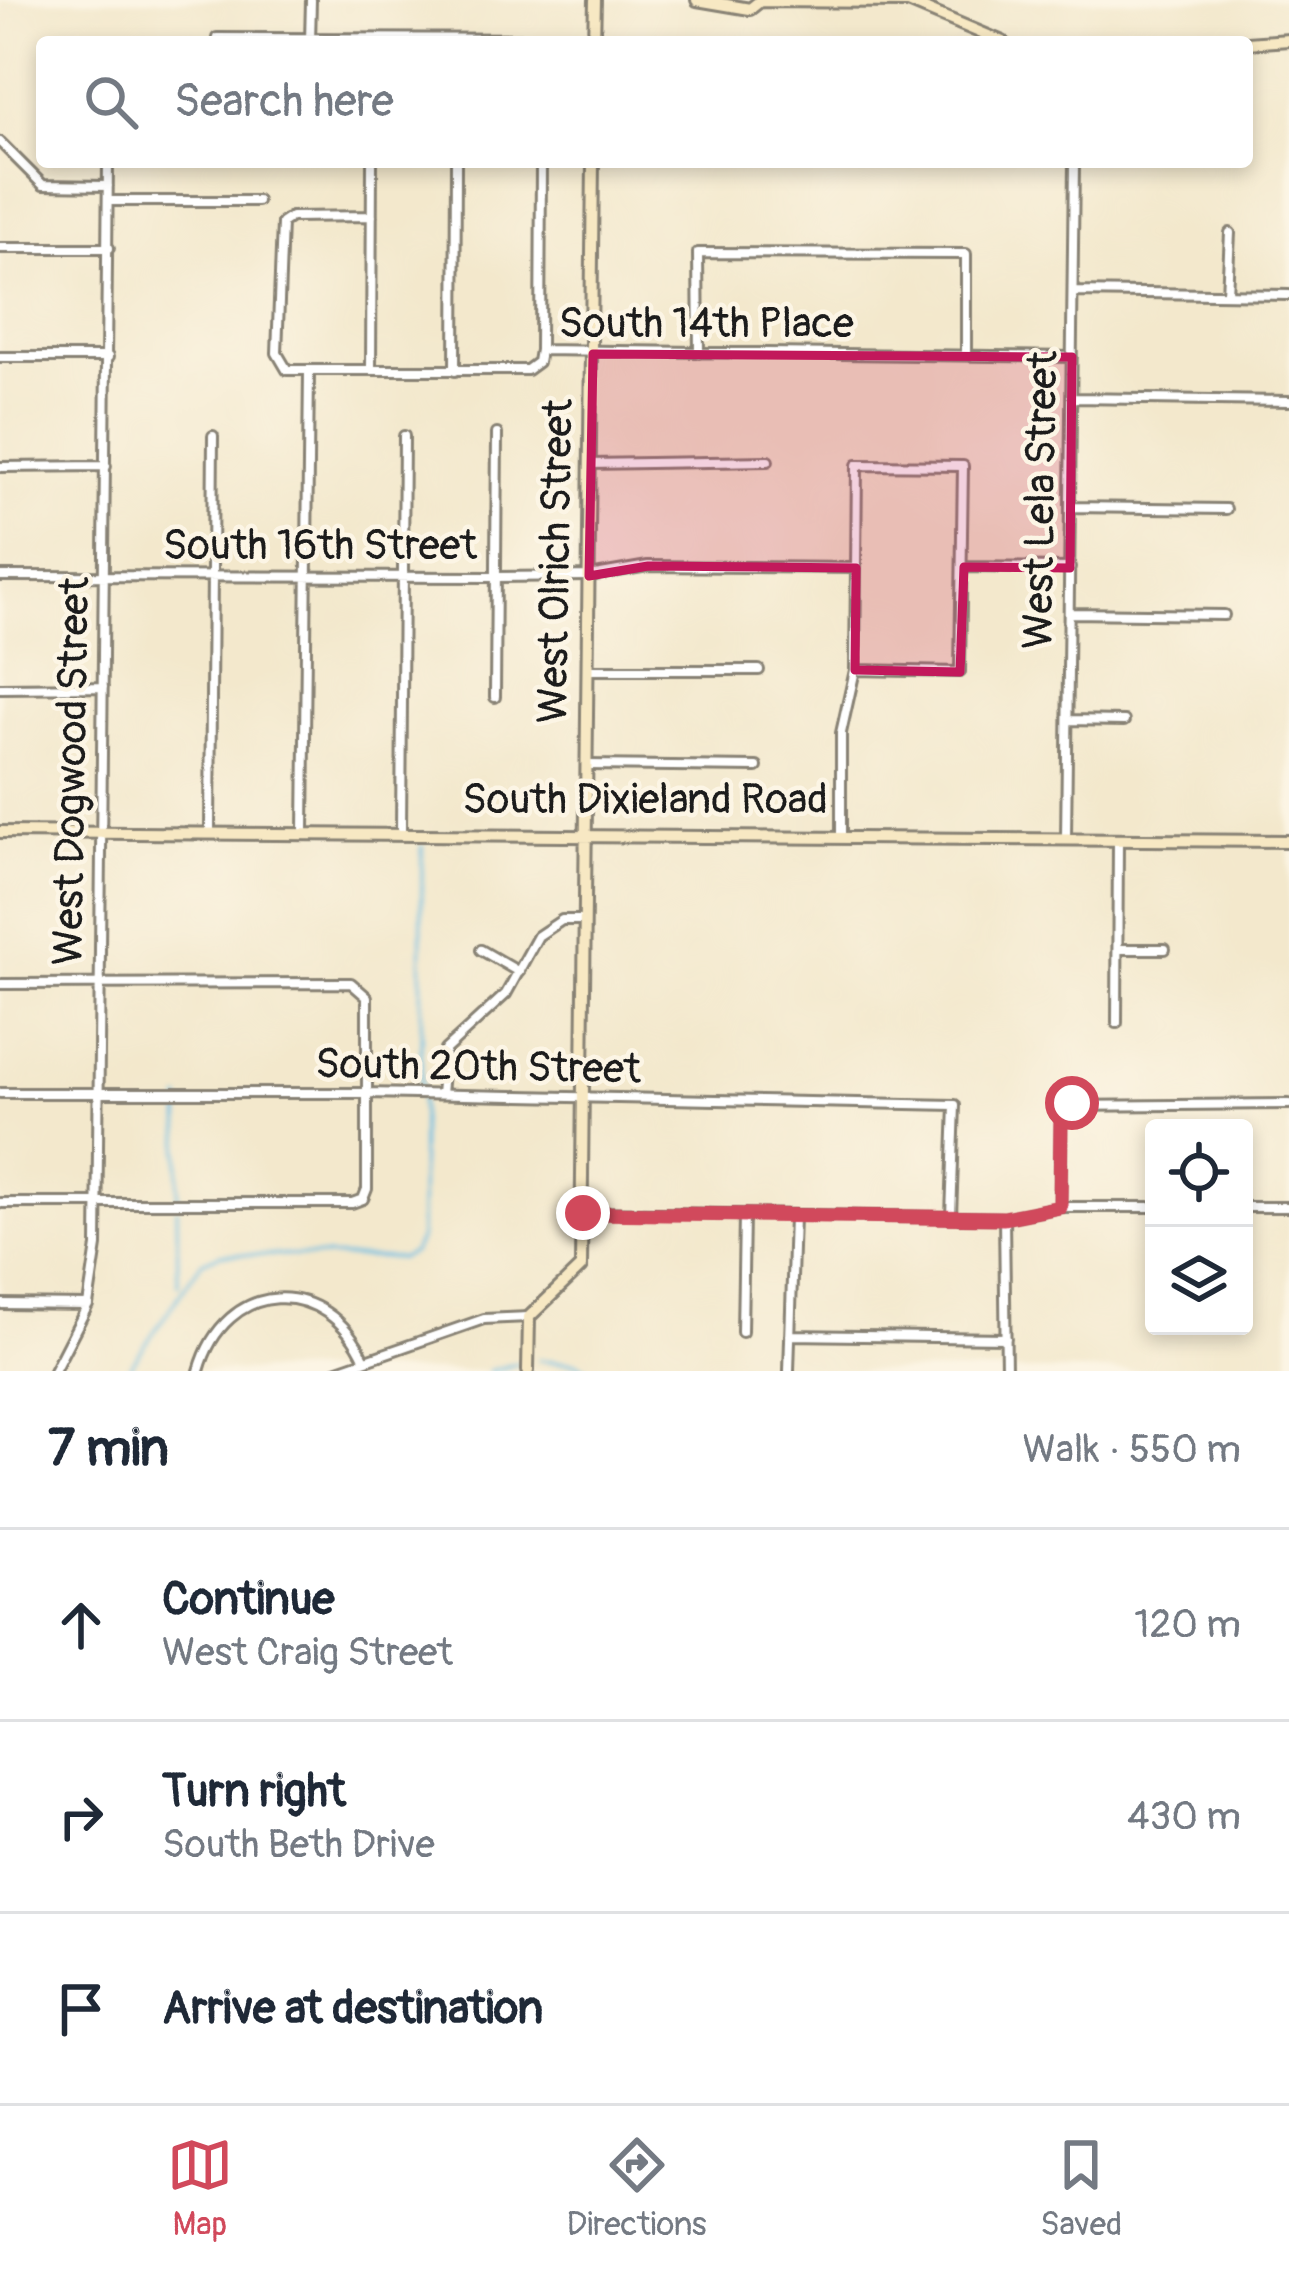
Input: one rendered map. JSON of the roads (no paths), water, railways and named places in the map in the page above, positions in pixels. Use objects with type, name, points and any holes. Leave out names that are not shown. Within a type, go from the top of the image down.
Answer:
[{"type":"street","points":[[310,36],[311,0]]},
{"type":"street","points":[[594,36],[595,0]]},
{"type":"street","points":[[697,0],[750,9],[759,0],[908,2],[990,36]]},
{"type":"street","points":[[1253,43],[1289,40]]},
{"type":"street","points":[[0,142],[43,184],[108,186]]},
{"type":"street","name":"West Dogwood Street","points":[[54,1371],[88,1305],[98,1203],[108,168]]},
{"type":"street","points":[[371,370],[372,168]]},
{"type":"street","points":[[455,370],[456,168]]},
{"type":"street","points":[[540,350],[541,168]]},
{"type":"street","name":"West Olrich Street","points":[[529,1317],[581,1267],[593,168]]},
{"type":"street","name":"West Lela Street","points":[[1066,839],[1074,168]]},
{"type":"street","points":[[108,201],[257,201]]},
{"type":"street","name":"South 14th Place","points":[[372,216],[288,218],[280,232],[280,363],[287,370],[527,370],[538,362],[540,350],[1072,357]]},
{"type":"street","points":[[1227,294],[1230,233]]},
{"type":"street","points":[[0,248],[109,248]]},
{"type":"street","points":[[699,353],[698,253],[966,254],[966,355]]},
{"type":"street","points":[[1073,292],[1289,295]]},
{"type":"street","points":[[0,357],[108,356]]},
{"type":"street","points":[[304,831],[308,371]]},
{"type":"street","points":[[1072,398],[1289,401]]},
{"type":"street","points":[[495,697],[497,434]]},
{"type":"street","points":[[210,831],[213,436]]},
{"type":"street","points":[[401,831],[404,436]]},
{"type":"street","points":[[590,464],[768,461]]},
{"type":"street","points":[[841,835],[841,733],[855,670],[856,465],[963,466],[960,672],[855,670]]},
{"type":"street","points":[[0,467],[106,466]]},
{"type":"street","points":[[1071,506],[1226,509]]},
{"type":"street","name":"South 16th Street","points":[[0,576],[497,577],[589,576],[648,566],[856,568]]},
{"type":"street","points":[[964,567],[1070,568]]},
{"type":"street","points":[[1070,613],[1224,615]]},
{"type":"street","points":[[588,670],[759,670]]},
{"type":"street","points":[[0,688],[103,688]]},
{"type":"street","points":[[1068,720],[1124,721]]},
{"type":"street","points":[[586,765],[758,767]]},
{"type":"street","name":"South Dixieland Road","points":[[0,832],[401,831],[1289,841]]},
{"type":"street","points":[[1117,1023],[1118,839]]},
{"type":"street","points":[[441,1094],[441,1064],[450,1042],[506,994],[549,926],[585,920]]},
{"type":"street","points":[[1118,949],[1166,949]]},
{"type":"street","points":[[481,950],[519,972]]},
{"type":"street","points":[[0,984],[350,983],[367,997],[363,1199],[0,1203]]},
{"type":"street","name":"South 20th Street","points":[[0,1093],[367,1093],[955,1105],[951,1216]]},
{"type":"street","points":[[1060,1207],[1061,1117],[1072,1103],[1289,1104]]},
{"type":"street","points":[[583,1213],[1004,1218],[1060,1207],[1145,1207]]},
{"type":"street","points":[[1253,1207],[1289,1207]]},
{"type":"street","points":[[742,1332],[744,1216]]},
{"type":"street","points":[[789,1371],[794,1217]]},
{"type":"street","points":[[1004,1218],[1006,1371]]},
{"type":"street","points":[[200,1371],[220,1326],[237,1311],[279,1299],[317,1305],[338,1316],[364,1360]]},
{"type":"street","points":[[0,1304],[88,1305]]},
{"type":"street","points":[[335,1371],[484,1319],[529,1317],[528,1371]]},
{"type":"street","points":[[790,1335],[1006,1338]]},
{"type":"waterway","points":[[421,1089],[422,845]]},
{"type":"waterway","points":[[178,1198],[181,1099]]},
{"type":"waterway","points":[[127,1371],[202,1262],[221,1254],[401,1258],[413,1252],[420,1238],[421,1099]]},
{"type":"waterway","points":[[177,1209],[178,1285]]},
{"type":"waterway","points":[[539,1360],[577,1363],[589,1371]]},
{"type":"waterway","points":[[489,1371],[524,1362]]}]
